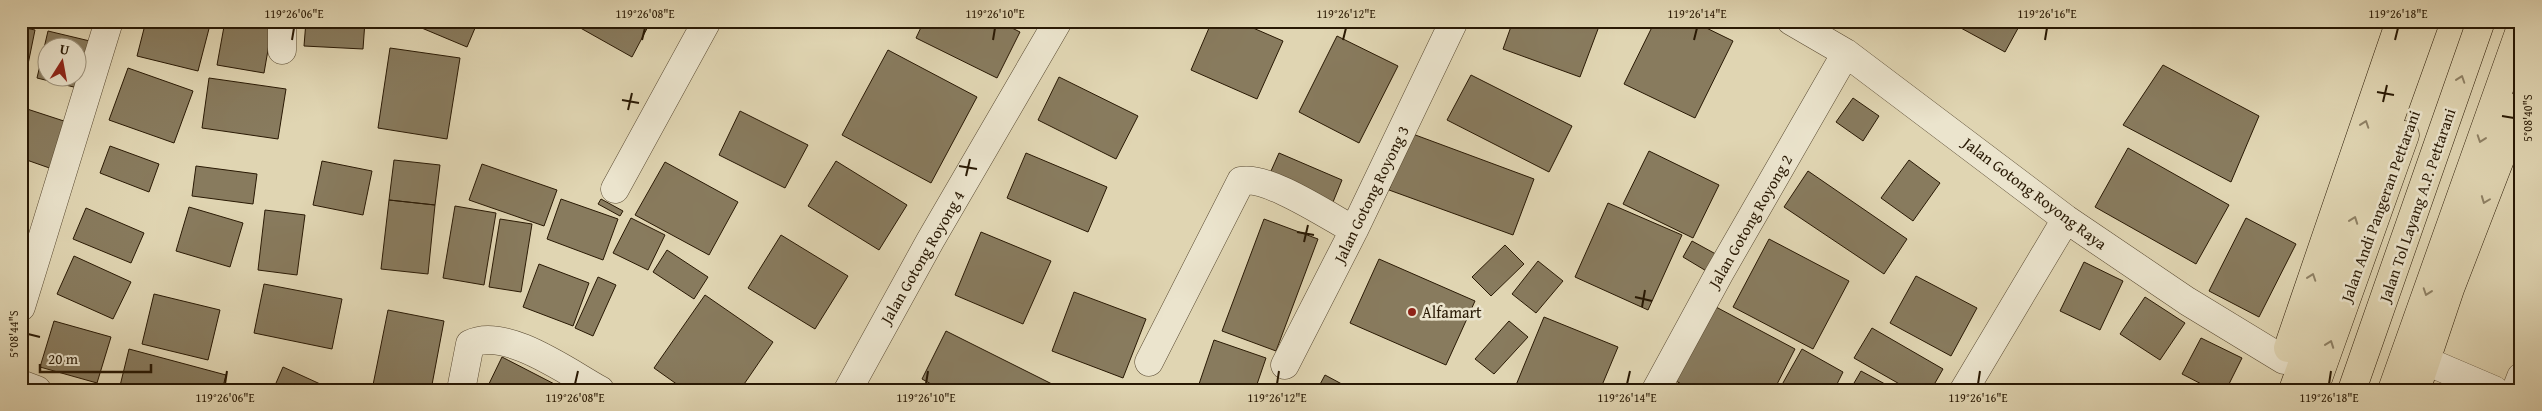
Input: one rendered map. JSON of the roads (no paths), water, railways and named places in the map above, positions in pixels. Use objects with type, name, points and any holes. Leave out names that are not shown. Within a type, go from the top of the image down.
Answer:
[{"type":"highway","points":[[2292,390],[2293,362],[2400,21]]},
{"type":"highway","points":[[2273,390],[2293,362],[2426,21]]},
{"type":"highway","name":"Jalan Andi Pangeran Pettarani","points":[[2314,390],[2446,21]]},
{"type":"highway","name":"Jalan Tol Layang A.P. Pettarani","points":[[2352,390],[2481,21]]},
{"type":"highway","points":[[2392,390],[2521,27]]},
{"type":"highway","points":[[2416,390],[2450,289],[2521,105]]},
{"type":"street","points":[[21,307],[109,21]]},
{"type":"street","points":[[282,21],[282,50]]},
{"type":"street","points":[[615,190],[707,21]]},
{"type":"street","name":"Jalan Gotong Royong 4","points":[[848,390],[930,241],[1058,21]]},
{"type":"street","name":"Jalan Gotong Royong 3","points":[[1285,365],[1354,230],[1454,21]]},
{"type":"street","name":"Jalan Gotong Royong Raya","points":[[1791,21],[1846,53],[2066,219],[2187,300],[2293,362]]},
{"type":"street","name":"Jalan Gotong Royong 2","points":[[1656,390],[1719,274],[1846,53]]},
{"type":"street","points":[[1148,362],[1240,181],[1248,179],[1266,182],[1354,230]]},
{"type":"street","points":[[1964,390],[2066,219]]},
{"type":"street","points":[[461,390],[467,350],[470,344],[485,339],[516,344],[600,390]]},
{"type":"street","points":[[2426,361],[2494,390]]},
{"type":"street","points":[[2516,390],[2521,377]]},
{"type":"street","points":[[21,384],[37,390]]},
{"type":"place","name":"Alfamart","points":[[1412,312]]}]
